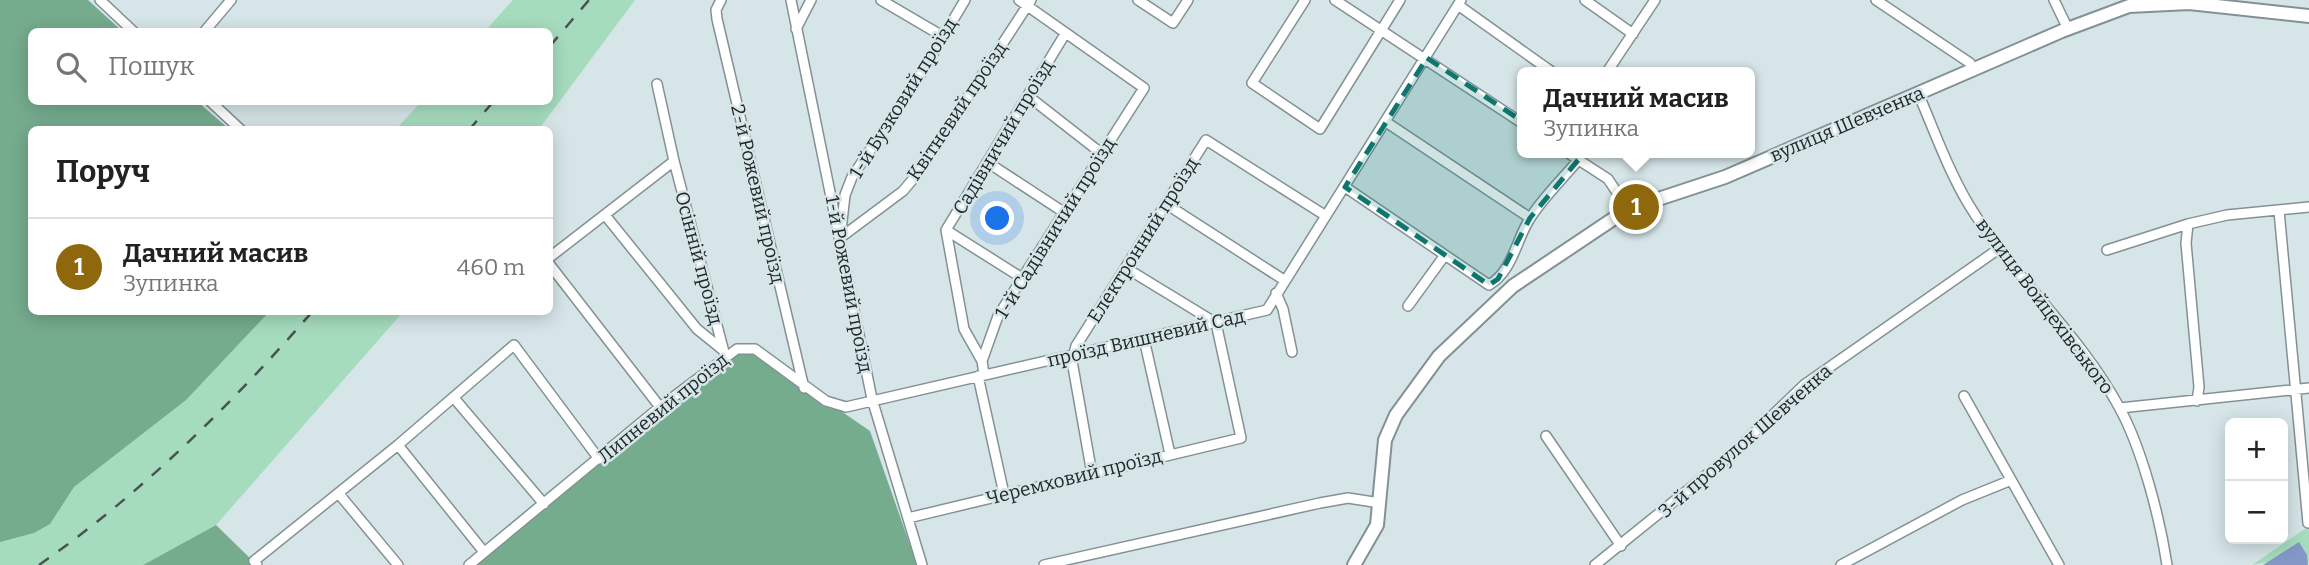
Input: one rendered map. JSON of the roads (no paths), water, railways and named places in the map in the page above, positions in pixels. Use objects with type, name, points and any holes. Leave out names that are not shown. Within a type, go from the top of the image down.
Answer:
[{"type":"street","points":[[100,0],[131,28]]},
{"type":"street","points":[[207,28],[231,0]]},
{"type":"street","name":"2-й Рожевий проїзд","points":[[721,0],[716,10],[717,19],[804,388]]},
{"type":"street","name":"1-й Рожевий проїзд","points":[[791,0],[872,399],[922,565]]},
{"type":"street","points":[[796,29],[811,0]]},
{"type":"street","points":[[881,0],[944,37]]},
{"type":"street","name":"1-й Бузковий проїзд","points":[[840,238],[845,195],[852,177],[944,37],[965,0]]},
{"type":"street","points":[[1138,0],[1173,23],[1188,0]]},
{"type":"street","points":[[1305,0],[1252,83],[1320,129],[1400,0]]},
{"type":"street","points":[[1335,0],[1517,120]]},
{"type":"street","points":[[1585,0],[1633,34]]},
{"type":"street","points":[[1610,67],[1655,0]]},
{"type":"street","points":[[1876,0],[1970,63],[1973,71]]},
{"type":"street","points":[[2054,0],[2068,29]]},
{"type":"street","points":[[1026,2],[1065,34]]},
{"type":"street","name":"Квітневий проїзд","points":[[840,238],[904,191],[919,172],[1026,2]]},
{"type":"street","points":[[1460,3],[1545,67]]},
{"type":"street","name":"проїзд Вишневий Сад","points":[[872,399],[1267,310],[1284,279],[1460,3]]},
{"type":"street","name":"вулиця Шевченка","points":[[1354,565],[1377,525],[1385,440],[1396,415],[1439,356],[1513,286],[1629,209],[1725,177],[2068,29],[2129,6],[2189,3],[2309,16]]},
{"type":"street","name":"1-й Садівничий проїзд","points":[[1004,494],[981,375],[982,361],[998,316],[1143,88],[1065,34]]},
{"type":"street","name":"Садівничий проїзд","points":[[982,361],[964,328],[946,230],[1065,34]]},
{"type":"street","name":"Осінній проїзд","points":[[657,84],[674,161],[724,353]]},
{"type":"street","name":"вулиця Войцехівського","points":[[1919,93],[1950,169],[1970,206],[2088,360],[2120,408],[2150,488],[2167,565]]},
{"type":"street","points":[[1028,96],[1101,153]]},
{"type":"street","points":[[214,105],[237,126]]},
{"type":"street","points":[[1386,122],[1530,218]]},
{"type":"street","name":"Електронний проїзд","points":[[1073,355],[1206,140],[1326,216]]},
{"type":"street","points":[[1345,187],[1489,285],[1499,279],[1530,218],[1579,159],[1608,179],[1629,209]]},
{"type":"street","name":"Осінній проїзд","points":[[553,255],[674,161]]},
{"type":"street","points":[[987,162],[1065,213]]},
{"type":"street","points":[[1166,204],[1284,279]]},
{"type":"street","points":[[2107,250],[2188,224],[2227,215],[2309,207]]},
{"type":"street","points":[[2279,211],[2308,523]]},
{"type":"street","points":[[605,215],[697,329],[724,353]]},
{"type":"street","points":[[2188,224],[2186,243],[2199,387],[2197,401]]},
{"type":"street","points":[[946,230],[1022,278]]},
{"type":"street","name":"3-й провулок Шевченка","points":[[1595,565],[1730,456],[1804,385],[2000,248]]},
{"type":"street","points":[[1408,306],[1445,255]]},
{"type":"street","points":[[1126,268],[1216,323]]},
{"type":"street","points":[[553,269],[660,407]]},
{"type":"street","points":[[1276,293],[1283,309],[1292,352]]},
{"type":"street","name":"Черемховий проїзд","points":[[908,518],[1241,438],[1216,323]]},
{"type":"street","points":[[1144,339],[1170,454]]},
{"type":"street","points":[[257,565],[254,561],[398,445],[514,345],[599,459]]},
{"type":"street","name":"Липневий проїзд","points":[[469,565],[724,353],[752,348],[804,388],[838,406],[872,399]]},
{"type":"street","points":[[1073,355],[1092,474]]},
{"type":"street","points":[[2120,408],[2309,388]]},
{"type":"street","points":[[1964,396],[2009,481],[2059,565]]},
{"type":"street","points":[[454,398],[544,503]]},
{"type":"street","points":[[1546,436],[1621,546]]},
{"type":"street","points":[[398,445],[484,552]]},
{"type":"street","points":[[1841,565],[1962,500],[2009,481]]},
{"type":"street","points":[[339,494],[398,565]]},
{"type":"street","points":[[1044,565],[1320,503],[1348,498],[1380,503]]},
{"type":"water","points":[[2299,542],[2307,555],[2308,565],[2263,565]]},
{"type":"railway","points":[[553,42],[589,0]]},
{"type":"railway","points":[[472,126],[490,105]]},
{"type":"railway","points":[[39,565],[114,508],[183,447],[309,315]]},
{"type":"place","name":"Дачний масив","points":[[1636,207]]}]
